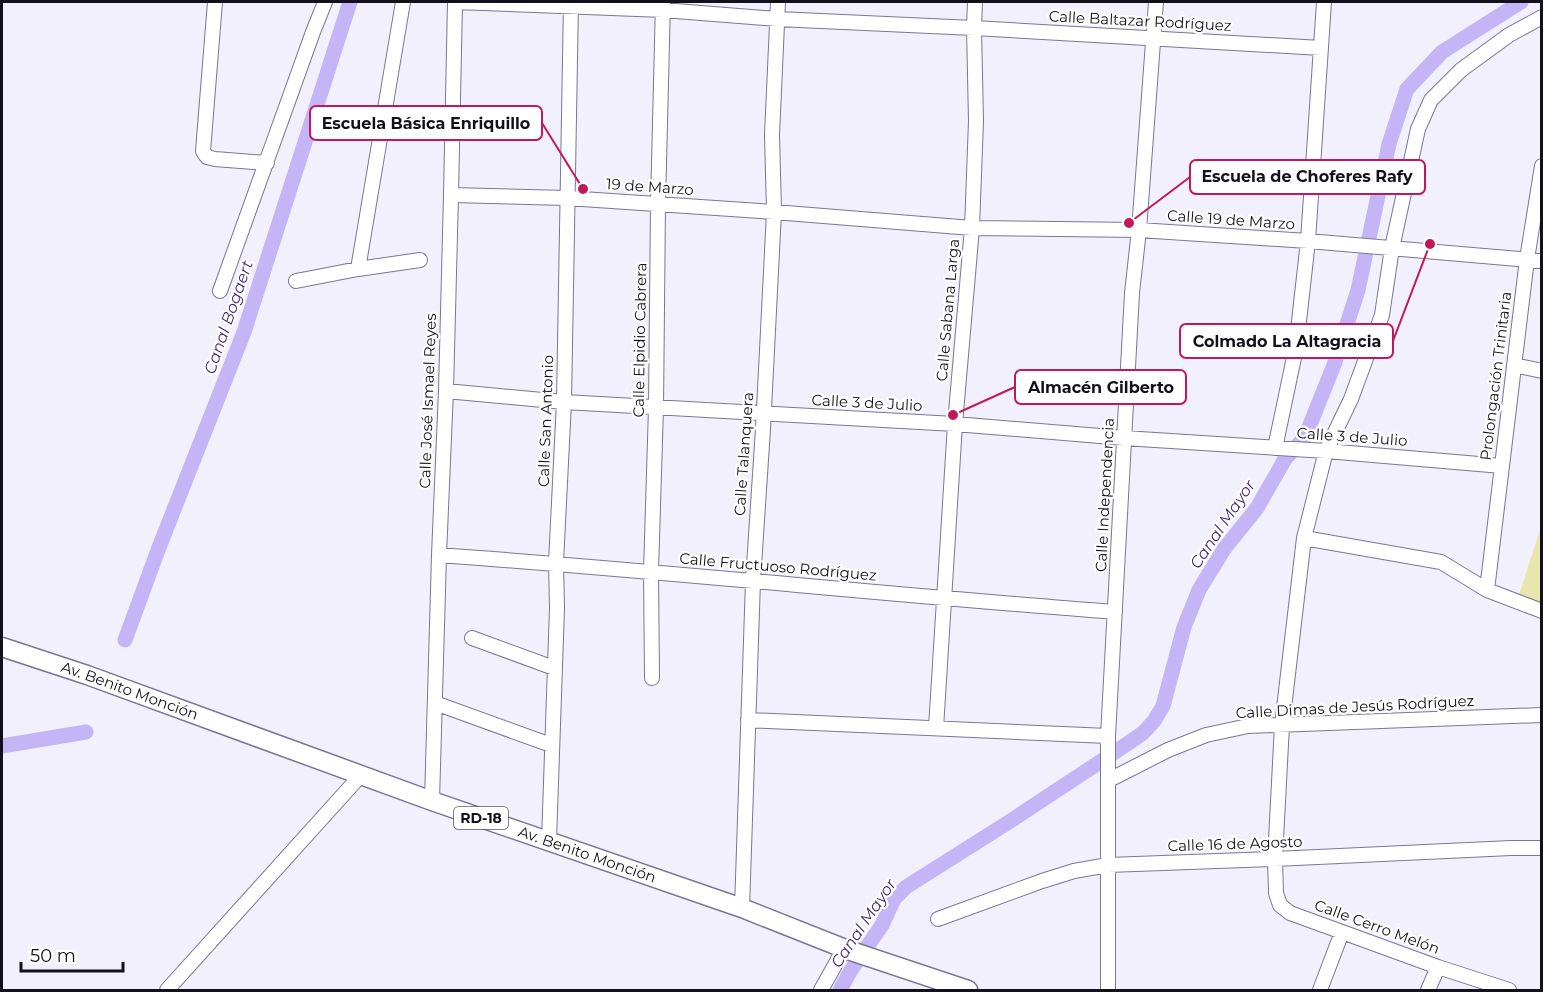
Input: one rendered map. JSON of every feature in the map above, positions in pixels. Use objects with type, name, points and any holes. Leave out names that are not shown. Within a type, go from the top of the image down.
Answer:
[{"type":"main road","name":"Av. Benito Monción","points":[[2,647],[87,675],[432,801],[742,908],[846,950],[968,990]]},
{"type":"street","points":[[215,2],[203,151],[207,157],[215,159],[267,163]]},
{"type":"street","points":[[220,291],[325,2]]},
{"type":"street","points":[[358,269],[403,2]]},
{"type":"street","name":"Calle Baltazar Rodríguez","points":[[454,2],[663,6],[777,19],[1321,48]]},
{"type":"street","name":"Calle José Ismael Reyes","points":[[432,801],[446,391],[454,2]]},
{"type":"street","name":"Calle Talanquera","points":[[742,908],[753,581],[774,212],[772,135],[778,2]]},
{"type":"street","name":"Calle Sabana Larga","points":[[936,728],[955,424],[972,228],[976,121],[975,2]]},
{"type":"street","name":"Calle Independencia","points":[[1108,990],[1108,738],[1132,293],[1155,39],[1156,2]]},
{"type":"street","points":[[1278,449],[1296,348],[1308,241],[1324,2]]},
{"type":"street","name":"Calle San Antonio","points":[[549,841],[556,563],[564,402],[571,4]]},
{"type":"street","name":"Calle Elpidio Cabrera","points":[[652,678],[651,572],[663,6]]},
{"type":"street","points":[[1275,859],[1282,725],[1304,538],[1326,451],[1351,399],[1382,315],[1392,248],[1418,129],[1431,100],[1461,70],[1509,35],[1542,17]]},
{"type":"street","name":"Prolongación Trinitaria","points":[[1486,590],[1514,365],[1534,260],[1542,166]]},
{"type":"street","name":"19 de Marzo","points":[[451,195],[567,198],[774,212]]},
{"type":"street","name":"Calle 19 de Marzo","points":[[774,212],[972,228],[1139,230],[1308,241],[1534,260]]},
{"type":"street","points":[[296,281],[420,260]]},
{"type":"street","points":[[1514,365],[1542,371]]},
{"type":"street","name":"Calle 3 de Julio","points":[[446,391],[656,408],[955,424],[1502,466]]},
{"type":"street","points":[[1304,538],[1441,562],[1486,590],[1542,611]]},
{"type":"street","name":"Calle Fructuoso Rodríguez","points":[[439,555],[556,563],[944,599],[1115,612]]},
{"type":"street","points":[[472,638],[554,668]]},
{"type":"street","points":[[435,703],[551,746]]},
{"type":"street","name":"Calle Dimas de Jesús Rodríguez","points":[[1109,776],[1206,735],[1248,726],[1542,715]]},
{"type":"street","points":[[748,720],[1108,738]]},
{"type":"street","points":[[167,990],[361,775]]},
{"type":"street","name":"Calle 16 de Agosto","points":[[938,919],[1042,881],[1074,871],[1108,865],[1542,848]]},
{"type":"street","name":"Calle Cerro Melón","points":[[1275,859],[1276,893],[1280,905],[1290,913],[1438,967],[1509,990]]},
{"type":"street","points":[[1320,990],[1342,932]]},
{"type":"street","points":[[821,990],[846,950]]},
{"type":"street","points":[[1428,990],[1438,967]]},
{"type":"shaded area","points":[[1541,527],[1541,607],[1518,598]]},
{"type":"waterway","name":"Canal Bogaert","points":[[125,640],[244,332],[350,2]]},
{"type":"waterway","name":"Canal Mayor","points":[[840,990],[882,925],[894,899],[906,887],[1121,748],[1143,733],[1154,721],[1163,706],[1184,627],[1199,590],[1224,549],[1257,508],[1285,459],[1305,437],[1334,365],[1358,290],[1389,144],[1407,89],[1442,52],[1521,2]]},
{"type":"waterway","name":"Canal Bogaert","points":[[2,746],[86,732]]},
{"type":"place","name":"Escuela Básica Enriquillo","points":[[583,189]]},
{"type":"place","name":"Escuela de Choferes Rafy","points":[[1129,223]]},
{"type":"place","name":"Colmado La Altagracia","points":[[1430,244]]},
{"type":"place","name":"Almacén Gilberto","points":[[953,415]]}]
